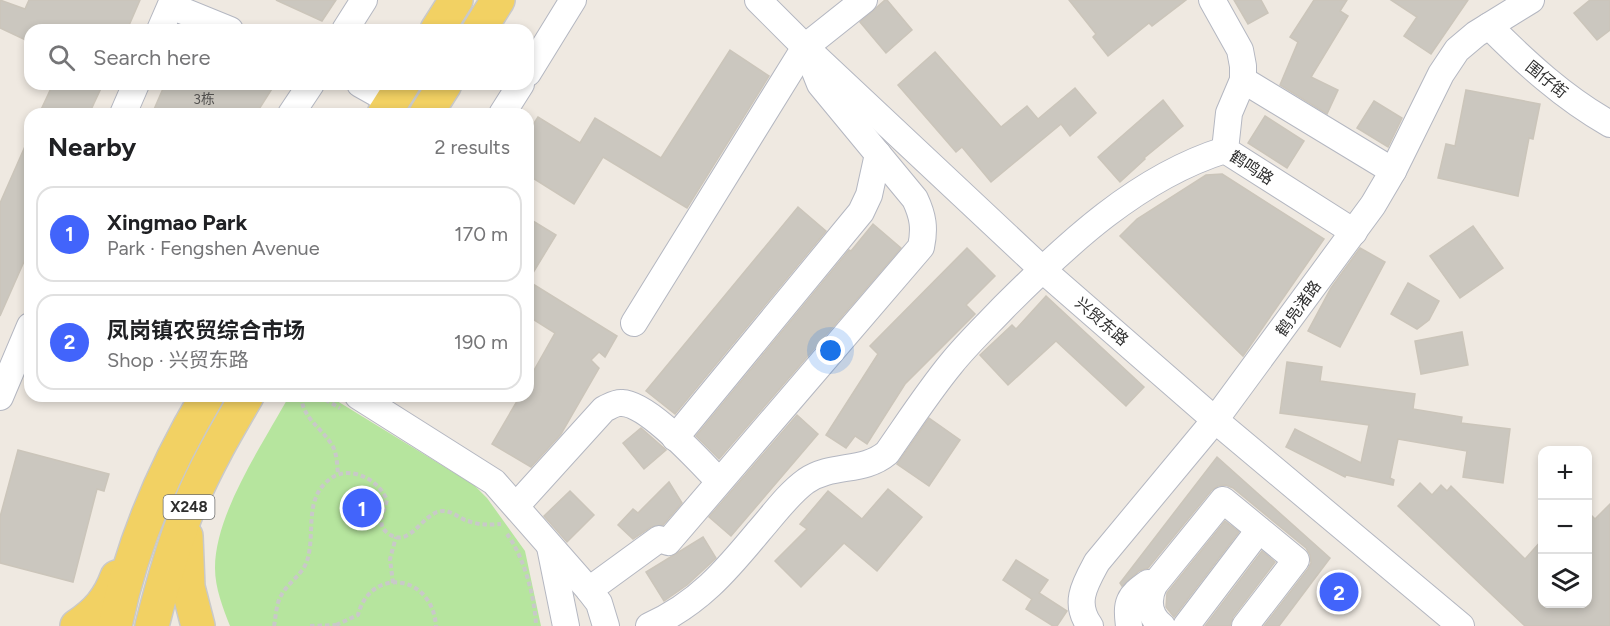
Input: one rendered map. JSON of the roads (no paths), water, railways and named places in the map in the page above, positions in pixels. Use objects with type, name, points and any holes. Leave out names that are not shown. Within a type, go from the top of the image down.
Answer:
[{"type":"main road","points":[[441,24],[456,0]]},
{"type":"main road","points":[[483,24],[498,0]]},
{"type":"main road","points":[[430,108],[441,90]]},
{"type":"main road","name":"X248","points":[[115,626],[133,560],[150,511],[171,462],[204,402]]},
{"type":"main road","name":"X248","points":[[152,626],[173,548],[189,506],[209,464],[244,402]]},
{"type":"main road","points":[[189,506],[186,537],[187,570],[191,604],[198,626]]},
{"type":"main road","points":[[77,626],[105,602],[150,511]]},
{"type":"street","points":[[349,24],[364,0]]},
{"type":"street","points":[[534,63],[573,0]]},
{"type":"street","name":"兴贸东路","points":[[758,0],[805,48],[1042,269],[1215,420],[1461,626]]},
{"type":"street","points":[[634,323],[805,48],[864,0]]},
{"type":"street","name":"鹤鸣路","points":[[1212,0],[1240,50],[1243,66],[1243,80],[1229,113],[1225,150],[1354,232]]},
{"type":"street","name":"鹤凫渚路","points":[[1080,622],[1083,587],[1097,562],[1215,420],[1373,205],[1393,171],[1441,74],[1457,50],[1476,34],[1531,0]]},
{"type":"street","points":[[163,24],[172,3],[217,24]]},
{"type":"street","name":"围仔街","points":[[1489,26],[1555,86],[1591,114],[1610,124]]},
{"type":"street","points":[[589,590],[659,538],[668,542],[921,247],[924,231],[923,215],[915,199],[820,84],[805,48]]},
{"type":"street","points":[[1243,80],[1393,171]]},
{"type":"street","points":[[126,108],[133,90]]},
{"type":"street","points":[[295,108],[307,90]]},
{"type":"street","points":[[372,90],[393,100]]},
{"type":"street","points":[[506,108],[517,90]]},
{"type":"street","points":[[649,626],[695,600],[723,575],[778,509],[805,482],[827,470],[866,465],[887,453],[951,364],[1042,269],[1123,202],[1200,158],[1225,150]]},
{"type":"street","points":[[675,438],[861,212],[869,195],[878,154]]},
{"type":"street","points":[[0,398],[24,340]]},
{"type":"street","points":[[504,515],[604,409],[620,402],[636,406],[651,415],[719,481]]},
{"type":"street","points":[[353,405],[476,469],[494,482],[504,515],[549,543],[598,603],[606,626]]},
{"type":"street","points":[[1162,626],[1157,622],[1150,608],[1149,596],[1154,585],[1223,500],[1296,560],[1245,626]]},
{"type":"street","points":[[1186,626],[1259,530]]},
{"type":"street","points":[[549,543],[566,626]]},
{"type":"street","points":[[1129,626],[1127,608],[1132,594],[1148,584],[1154,585]]},
{"type":"place","name":"Xingmao Park","points":[[362,508]]},
{"type":"place","name":"凤岗镇农贸综合市场","points":[[1339,592]]}]
